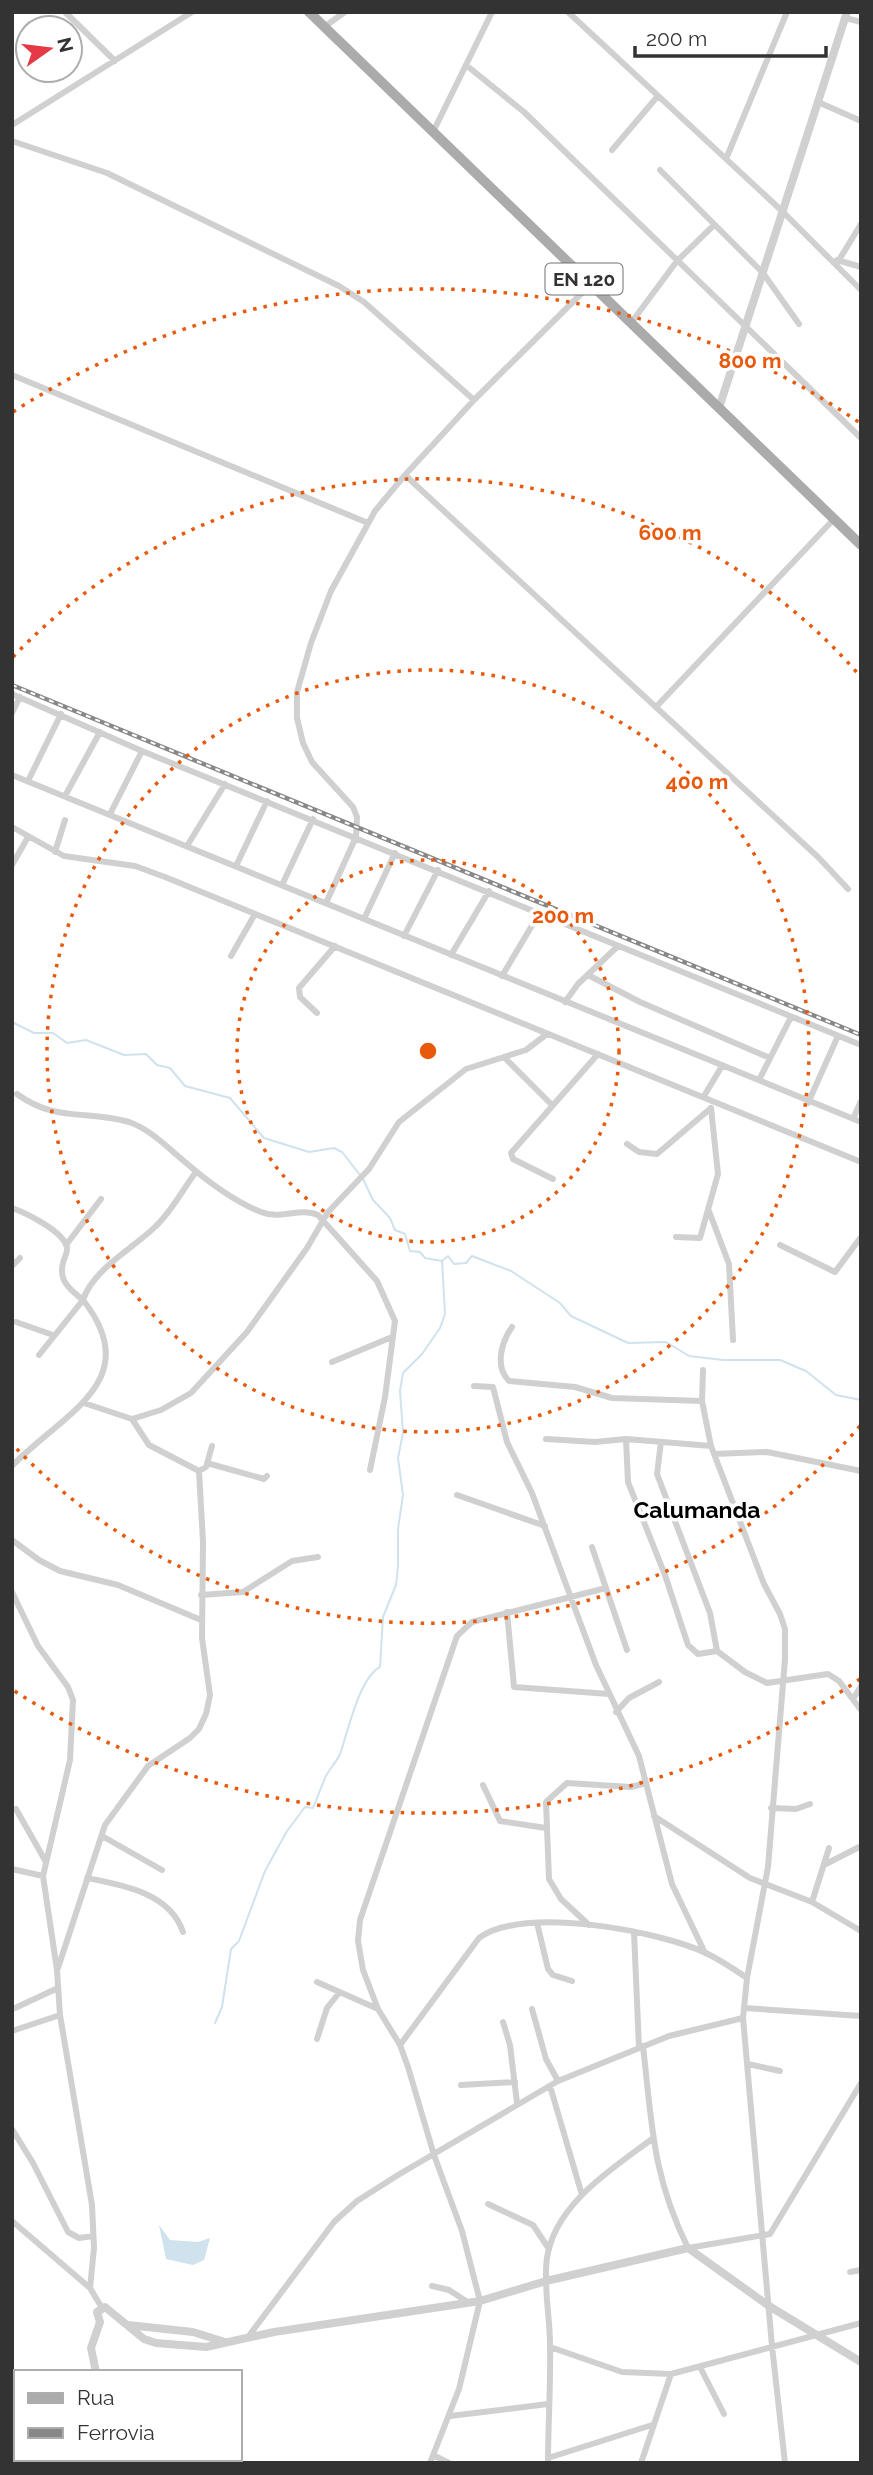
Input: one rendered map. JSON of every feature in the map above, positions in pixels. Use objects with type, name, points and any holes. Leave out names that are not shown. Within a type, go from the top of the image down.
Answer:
[{"type":"main road","name":"EN 120","points":[[309,12],[857,541]]},
{"type":"street","points":[[65,12],[116,61]]},
{"type":"street","points":[[12,125],[192,12]]},
{"type":"street","points":[[324,27],[345,12]]},
{"type":"street","points":[[433,132],[492,12]]},
{"type":"street","points":[[568,12],[782,211],[861,290]]},
{"type":"street","points":[[726,159],[787,12]]},
{"type":"street","points":[[719,408],[846,15],[861,22]]},
{"type":"street","points":[[466,65],[524,112],[861,438]]},
{"type":"street","points":[[612,150],[657,97]]},
{"type":"street","points":[[818,102],[861,121]]},
{"type":"street","points":[[12,141],[107,173],[339,286],[364,302],[474,400]]},
{"type":"street","points":[[660,170],[764,273],[799,324]]},
{"type":"street","points":[[839,260],[861,224]]},
{"type":"street","points":[[631,323],[677,261],[714,225]]},
{"type":"street","points":[[825,256],[861,267]]},
{"type":"street","points":[[326,903],[356,837],[357,817],[353,807],[312,762],[303,743],[297,718],[297,692],[311,643],[331,591],[368,523],[405,475],[474,400],[590,285]]},
{"type":"street","points":[[12,375],[368,523]]},
{"type":"street","points":[[405,475],[819,858],[848,889]]},
{"type":"street","points":[[656,707],[834,519]]},
{"type":"street","points":[[857,541],[861,529]]},
{"type":"street","points":[[12,694],[142,751],[861,1045]]},
{"type":"street","points":[[12,713],[20,697]]},
{"type":"street","points":[[29,781],[61,714]]},
{"type":"street","points":[[65,796],[100,732]]},
{"type":"street","points":[[110,814],[142,751]]},
{"type":"street","points":[[12,775],[759,1080],[808,1103],[861,1122]]},
{"type":"street","points":[[187,846],[225,784]]},
{"type":"street","points":[[236,866],[267,801]]},
{"type":"street","points":[[282,885],[313,819]]},
{"type":"street","points":[[55,852],[65,820]]},
{"type":"street","points":[[12,827],[55,852],[84,860],[135,866],[861,1161]]},
{"type":"street","points":[[12,865],[28,836]]},
{"type":"street","points":[[364,919],[395,853]]},
{"type":"street","points":[[404,936],[438,870]]},
{"type":"street","points":[[451,955],[489,891]]},
{"type":"street","points":[[502,976],[540,912]]},
{"type":"street","points":[[231,956],[255,914]]},
{"type":"street","points":[[317,1013],[300,997],[299,988],[335,946]]},
{"type":"street","points":[[565,1002],[618,946]]},
{"type":"street","points":[[588,975],[640,1002],[770,1058]]},
{"type":"street","points":[[759,1080],[791,1017]]},
{"type":"street","points":[[84,1403],[132,1419],[176,1404],[215,1371],[268,1304],[333,1205],[366,1173],[394,1130],[415,1108],[473,1065],[526,1050],[547,1034]]},
{"type":"street","points":[[808,1103],[838,1036]]},
{"type":"street","points":[[554,1179],[511,1157],[522,1138],[598,1054]]},
{"type":"street","points":[[504,1057],[552,1105]]},
{"type":"street","points":[[705,1096],[722,1066]]},
{"type":"street","points":[[17,1094],[36,1108],[48,1112],[112,1119],[142,1128],[196,1172],[261,1212],[284,1216],[310,1212],[318,1215],[377,1281],[395,1321],[385,1397],[370,1470]]},
{"type":"street","points":[[853,1119],[861,1101]]},
{"type":"street","points":[[627,1144],[639,1152],[657,1154],[718,1102]]},
{"type":"street","points":[[676,1237],[700,1238],[709,1211],[719,1174],[711,1108]]},
{"type":"street","points":[[38,1355],[83,1300],[96,1278],[159,1224],[196,1172]]},
{"type":"street","points":[[12,1466],[84,1403],[99,1386],[107,1368],[106,1343],[92,1312],[64,1282],[61,1272],[66,1245],[101,1199]]},
{"type":"street","points":[[12,1208],[33,1217],[66,1245]]},
{"type":"street","points":[[709,1211],[729,1264],[733,1340]]},
{"type":"street","points":[[780,1245],[835,1272],[861,1237]]},
{"type":"street","points":[[12,1266],[20,1258]]},
{"type":"street","points":[[16,1322],[53,1335]]},
{"type":"street","points":[[509,1381],[503,1369],[501,1350],[512,1327]]},
{"type":"street","points":[[332,1362],[392,1338]]},
{"type":"street","points":[[704,1370],[702,1401],[711,1446],[764,1584],[785,1629],[783,1682],[765,1884],[747,1979],[743,2018],[785,2463]]},
{"type":"street","points":[[494,1389],[509,1381],[575,1387],[612,1398],[702,1401]]},
{"type":"street","points":[[474,1386],[487,1385],[494,1389],[507,1442],[545,1526],[616,1712],[639,1756],[672,1884],[705,1953]]},
{"type":"street","points":[[132,1419],[149,1445],[200,1471]]},
{"type":"street","points":[[546,1439],[626,1439],[711,1446]]},
{"type":"street","points":[[626,1439],[628,1482],[665,1575],[688,1646],[698,1654],[717,1651],[767,1684],[828,1674],[839,1681],[861,1710]]},
{"type":"street","points":[[661,1442],[657,1474],[710,1613],[717,1651]]},
{"type":"street","points":[[57,1970],[102,1836],[120,1801],[148,1766],[199,1730],[210,1695],[201,1620],[203,1542],[200,1471],[207,1463],[212,1446]]},
{"type":"street","points":[[714,1454],[767,1452],[861,1471]]},
{"type":"street","points":[[207,1463],[264,1479],[267,1476]]},
{"type":"street","points":[[457,1494],[545,1526]]},
{"type":"street","points":[[12,1540],[38,1560],[60,1571],[118,1585],[201,1620]]},
{"type":"street","points":[[592,1548],[627,1650]]},
{"type":"street","points":[[201,1595],[243,1592],[292,1561],[317,1557]]},
{"type":"street","points":[[449,2463],[432,2459],[459,2389],[480,2301],[462,2231],[434,2155],[400,2045],[378,2009],[363,1970],[358,1941],[366,1895],[457,1636],[472,1622],[607,1588]]},
{"type":"street","points":[[12,1592],[38,1646],[68,1687],[73,1700],[70,1760],[43,1876],[57,1970],[60,2015],[88,2178],[93,2236],[90,2288]]},
{"type":"street","points":[[507,1612],[514,1687],[609,1694]]},
{"type":"street","points":[[616,1712],[629,1698],[659,1682]]},
{"type":"street","points":[[853,1699],[861,1686]]},
{"type":"street","points":[[589,1925],[553,1889],[547,1868],[547,1802],[567,1783],[631,1787],[646,1783]]},
{"type":"street","points":[[483,1785],[500,1821],[546,1828]]},
{"type":"street","points":[[771,1808],[796,1809],[810,1804]]},
{"type":"street","points":[[16,1809],[47,1863]]},
{"type":"street","points":[[654,1816],[731,1867],[765,1884],[812,1902],[861,1931]]},
{"type":"street","points":[[102,1836],[162,1870]]},
{"type":"street","points":[[824,1865],[861,1846]]},
{"type":"street","points":[[812,1902],[829,1848]]},
{"type":"street","points":[[12,1869],[43,1876]]},
{"type":"street","points":[[88,1878],[128,1886],[158,1900],[180,1923],[183,1932]]},
{"type":"street","points":[[400,2045],[479,1938],[494,1930],[537,1923],[589,1925],[655,1935],[705,1953],[747,1979]]},
{"type":"street","points":[[537,1923],[548,1969],[553,1975],[572,1981]]},
{"type":"street","points":[[634,1932],[641,2047],[652,2139],[668,2207],[688,2248],[769,2306],[861,2362]]},
{"type":"street","points":[[317,1982],[378,2009]]},
{"type":"street","points":[[15,2008],[58,1988]]},
{"type":"street","points":[[317,2039],[327,2008],[339,1993]]},
{"type":"street","points":[[744,2008],[861,2016]]},
{"type":"street","points":[[532,2009],[545,2059],[558,2081]]},
{"type":"street","points":[[12,2031],[60,2015]]},
{"type":"street","points":[[248,2337],[334,2222],[356,2202],[517,2103],[558,2081],[669,2036],[743,2018]]},
{"type":"street","points":[[503,2022],[517,2103]]},
{"type":"street","points":[[748,2064],[780,2071]]},
{"type":"street","points":[[461,2085],[515,2082]]},
{"type":"street","points":[[102,2308],[109,2309],[112,2315],[144,2339],[191,2347],[480,2301],[546,2281],[688,2248],[763,2237],[776,2228],[861,2083]]},
{"type":"street","points":[[550,2086],[582,2195]]},
{"type":"street","points":[[12,2130],[33,2163],[68,2232],[79,2238],[93,2236]]},
{"type":"street","points":[[652,2139],[582,2195],[569,2211],[549,2249],[546,2281],[550,2347],[548,2460],[652,2425]]},
{"type":"street","points":[[488,2204],[533,2225],[549,2249]]},
{"type":"street","points":[[12,2221],[15,2229],[90,2288],[102,2308]]},
{"type":"street","points":[[850,2272],[861,2270]]},
{"type":"street","points":[[432,2286],[449,2290],[469,2303]]},
{"type":"street","points":[[100,2322],[96,2316],[102,2308]]},
{"type":"street","points":[[100,2322],[109,2321],[112,2315]]},
{"type":"street","points":[[96,2370],[91,2348],[100,2322]]},
{"type":"street","points":[[550,2347],[622,2372],[671,2374],[861,2323]]},
{"type":"street","points":[[128,2325],[165,2328],[225,2342]]},
{"type":"street","points":[[700,2367],[724,2414]]},
{"type":"street","points":[[641,2463],[671,2374]]},
{"type":"street","points":[[450,2416],[548,2404]]},
{"type":"water","points":[[159,2225],[170,2240],[198,2242],[210,2238],[204,2260],[193,2265],[166,2259]]},
{"type":"waterway","points":[[12,1022],[34,1033],[53,1033],[67,1043],[86,1040],[124,1055],[146,1054],[157,1065],[170,1068],[185,1086],[230,1098],[264,1138],[309,1152],[334,1148],[342,1152],[360,1175]]},
{"type":"waterway","points":[[363,1179],[373,1200],[390,1218],[395,1230],[405,1234],[410,1251],[420,1252],[425,1258],[442,1261],[448,1256],[454,1264],[466,1263],[472,1256],[511,1271],[560,1303],[571,1316],[628,1343],[666,1342],[689,1356],[723,1360],[780,1360],[806,1371],[836,1395],[861,1400]]},
{"type":"waterway","points":[[215,2023],[222,2007],[231,1949],[239,1941],[265,1871],[287,1831],[305,1807],[313,1808],[325,1778],[340,1754],[360,1694],[366,1682],[380,1667],[383,1617],[396,1585],[398,1567],[398,1529],[403,1495],[398,1458],[403,1433],[400,1391],[403,1373],[422,1354],[440,1328],[445,1314],[442,1261]]},
{"type":"railway","points":[[12,685],[861,1035]]},
{"type":"district","name":"Calumanda","points":[[697,1510]]}]
